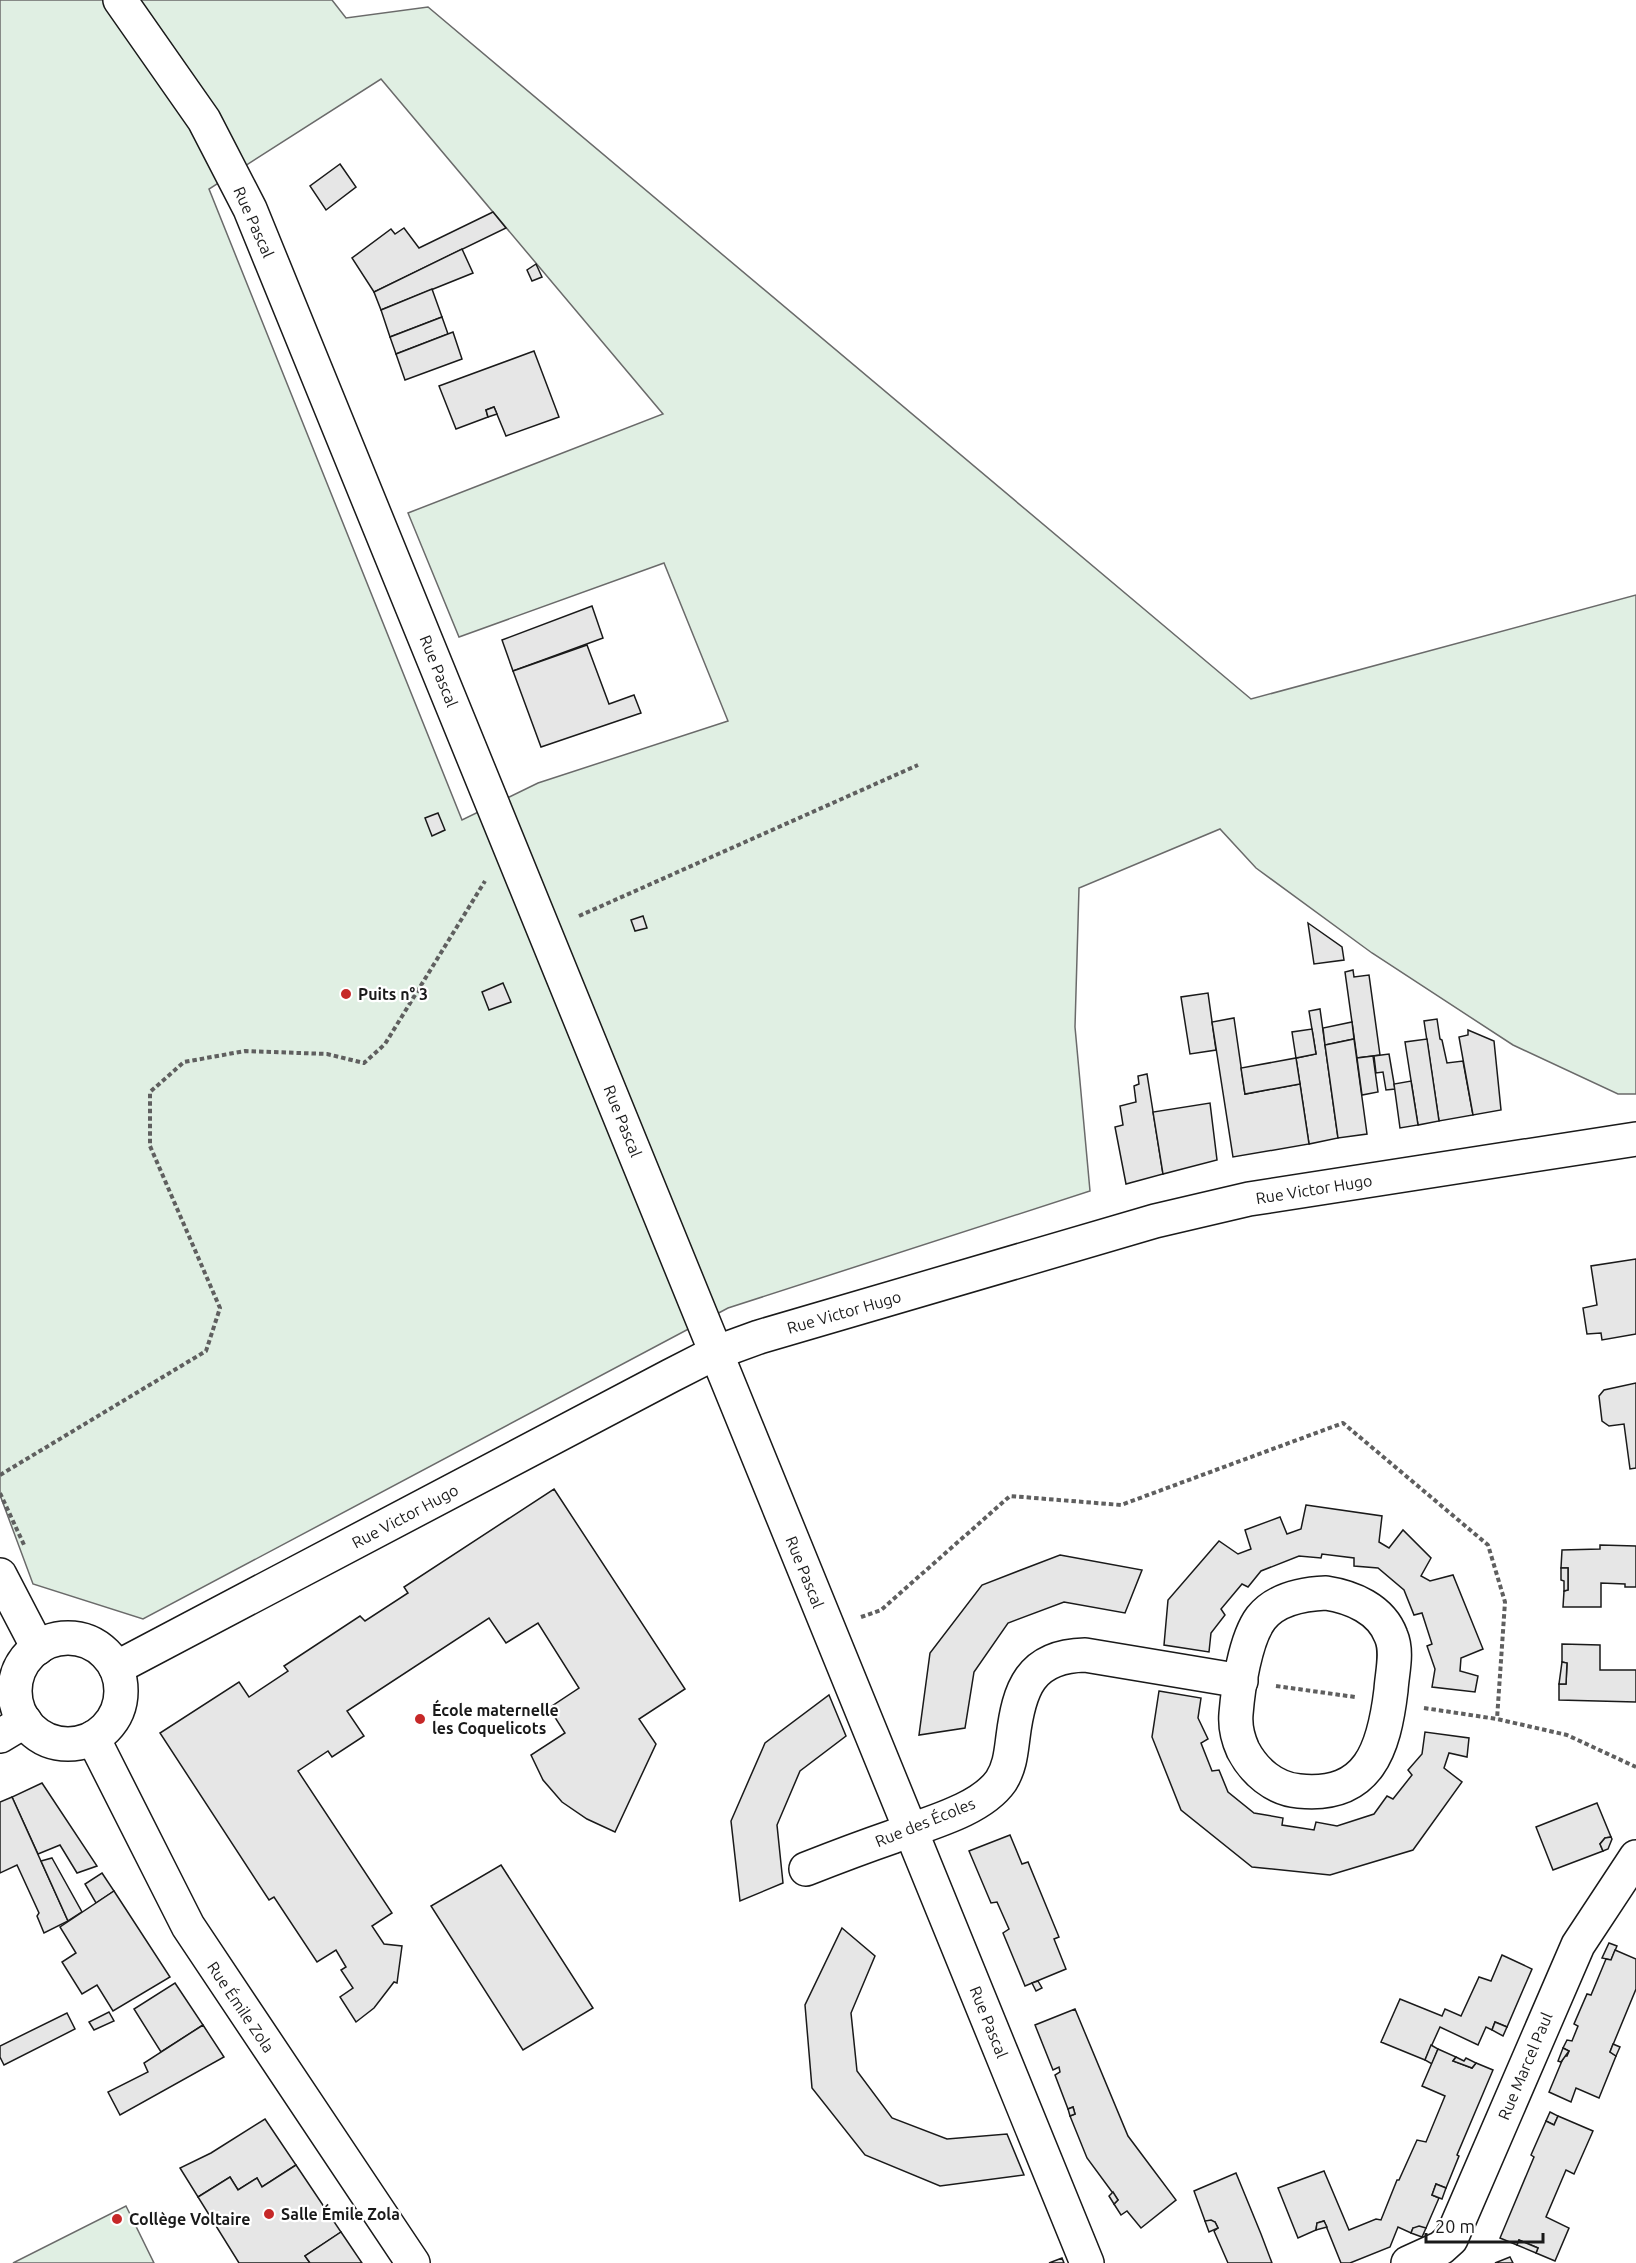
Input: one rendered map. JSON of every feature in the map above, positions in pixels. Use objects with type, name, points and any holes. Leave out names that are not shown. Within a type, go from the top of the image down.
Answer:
[{"type":"street","name":"Rue Pascal","points":[[120,0],[204,120],[250,209],[1087,2263]]},
{"type":"street","name":"Rue Victor Hugo","points":[[116,1668],[715,1353],[787,1328],[1188,1212],[1249,1199],[1636,1139]]},
{"type":"street","points":[[0,1575],[38,1648]]},
{"type":"street","points":[[1326,1593],[1346,1596],[1373,1612],[1391,1635],[1394,1660],[1389,1702],[1384,1735],[1378,1752],[1369,1766],[1343,1787],[1328,1792],[1294,1791],[1275,1784],[1261,1774],[1242,1748],[1237,1731],[1236,1715],[1241,1681],[1254,1631],[1261,1618],[1273,1607],[1305,1594],[1326,1593]]},
{"type":"street","points":[[55,1640],[82,1640],[105,1653],[116,1668],[121,1691],[118,1707],[111,1722],[93,1737],[76,1743],[60,1743],[12,1729],[17,1704],[16,1686],[21,1668],[38,1648],[55,1640]]},
{"type":"street","name":"Rue des Écoles","points":[[806,1869],[911,1830],[974,1804],[988,1795],[1000,1783],[1008,1770],[1020,1697],[1039,1667],[1051,1660],[1068,1655],[1085,1655],[1241,1681]]},
{"type":"street","name":"Rue Émile Zola","points":[[93,1737],[188,1926],[413,2263]]},
{"type":"street","name":"Rue Marcel Paul","points":[[1408,2263],[1441,2248],[1450,2239],[1578,1945],[1632,1873]]},
{"type":"path","points":[[545,931],[918,765]]},
{"type":"path","points":[[0,1475],[206,1351],[220,1308],[150,1146],[150,1092],[184,1062],[245,1051],[327,1054],[364,1063],[385,1044],[509,842]]},
{"type":"path","points":[[829,1628],[881,1610],[1010,1496],[1121,1505],[1343,1423],[1488,1545],[1505,1602],[1497,1719]]},
{"type":"path","points":[[1241,1681],[1497,1719],[1568,1735],[1636,1767]]},
{"type":"green space","points":[[0,0],[332,0],[346,18],[428,7],[1251,699],[1636,595],[1636,1094],[1618,1094],[1513,1045],[1372,953],[1256,868],[1220,829],[1079,888],[1075,1027],[1090,1191],[728,1308],[143,1619],[33,1584],[0,1495]],"holes":[[[381,79],[663,414],[408,513],[459,637],[664,563],[728,721],[538,783],[462,820],[209,189]]]},
{"type":"green space","points":[[126,2206],[154,2263],[13,2263]]},
{"type":"building","points":[[340,164],[356,187],[326,210],[310,186]]},
{"type":"building","points":[[493,212],[506,228],[374,292],[352,258],[391,229],[395,234],[404,228],[419,248]]},
{"type":"building","points":[[462,249],[473,273],[381,310],[374,292]]},
{"type":"building","points":[[536,264],[542,277],[532,281],[527,270]]},
{"type":"building","points":[[432,289],[442,317],[390,337],[381,310]]},
{"type":"building","points":[[442,317],[448,334],[396,354],[390,337]]},
{"type":"building","points":[[453,332],[462,359],[405,380],[396,354]]},
{"type":"building","points":[[534,351],[559,417],[506,436],[494,407],[486,410],[488,417],[456,429],[439,386]]},
{"type":"building","points":[[494,407],[497,414],[488,417],[486,410]]},
{"type":"building","points":[[592,606],[603,638],[513,671],[502,640]]},
{"type":"building","points":[[587,645],[609,704],[634,695],[641,713],[541,747],[513,671]]},
{"type":"building","points":[[438,813],[445,830],[432,836],[425,818]]},
{"type":"building","points":[[643,916],[647,928],[635,931],[631,920]]},
{"type":"building","points":[[1308,923],[1342,947],[1344,960],[1314,964]]},
{"type":"building","points":[[1353,970],[1354,977],[1369,975],[1380,1055],[1357,1058],[1345,972]]},
{"type":"building","points":[[503,983],[511,1002],[489,1010],[482,992]]},
{"type":"building","points":[[1208,993],[1216,1050],[1190,1054],[1181,997]]},
{"type":"building","points":[[1320,1009],[1338,1138],[1309,1144],[1296,1058],[1316,1054],[1309,1011]]},
{"type":"building","points":[[1234,1018],[1245,1094],[1300,1084],[1309,1144],[1233,1157],[1212,1022]]},
{"type":"building","points":[[1437,1019],[1447,1063],[1463,1061],[1473,1115],[1439,1121],[1424,1021]]},
{"type":"building","points":[[1352,1022],[1354,1039],[1325,1045],[1323,1028]]},
{"type":"building","points":[[1312,1029],[1316,1054],[1296,1058],[1292,1032]]},
{"type":"building","points":[[1468,1030],[1494,1041],[1501,1110],[1473,1115],[1459,1037],[1468,1035]]},
{"type":"building","points":[[1354,1039],[1367,1134],[1338,1138],[1325,1045]]},
{"type":"building","points":[[1427,1039],[1439,1121],[1418,1125],[1405,1042]]},
{"type":"building","points":[[1389,1054],[1395,1089],[1386,1090],[1383,1072],[1376,1073],[1374,1056]]},
{"type":"building","points":[[1373,1056],[1378,1092],[1362,1095],[1357,1058]]},
{"type":"building","points":[[1296,1058],[1300,1084],[1245,1094],[1241,1068]]},
{"type":"building","points":[[1147,1074],[1163,1174],[1126,1184],[1115,1127],[1123,1125],[1120,1106],[1136,1102],[1134,1086],[1139,1084],[1138,1076]]},
{"type":"building","points":[[1411,1081],[1418,1125],[1400,1128],[1394,1084]]},
{"type":"building","points":[[1210,1103],[1217,1160],[1163,1174],[1153,1112]]},
{"type":"building","points":[[1636,1259],[1636,1334],[1602,1340],[1601,1333],[1587,1334],[1583,1308],[1597,1305],[1591,1266]]},
{"type":"building","points":[[1636,1383],[1636,1468],[1630,1469],[1624,1424],[1609,1426],[1602,1421],[1599,1396],[1604,1390]]},
{"type":"building","points":[[554,1489],[685,1689],[639,1719],[656,1744],[615,1832],[587,1819],[562,1802],[543,1780],[531,1755],[565,1733],[549,1708],[579,1688],[538,1623],[506,1643],[489,1618],[347,1711],[364,1736],[332,1757],[328,1751],[298,1771],[392,1913],[372,1926],[384,1944],[402,1946],[397,1983],[394,1982],[374,2008],[356,2022],[340,1997],[353,1988],[341,1970],[346,1967],[336,1950],[317,1962],[274,1897],[269,1900],[160,1733],[239,1682],[249,1697],[288,1671],[284,1666],[360,1616],[365,1621],[408,1593],[404,1587]]},
{"type":"building","points":[[1306,1505],[1382,1516],[1379,1542],[1389,1548],[1403,1530],[1431,1558],[1421,1576],[1430,1581],[1453,1575],[1483,1649],[1461,1658],[1460,1671],[1478,1676],[1475,1692],[1432,1687],[1435,1669],[1427,1646],[1432,1644],[1422,1613],[1414,1615],[1404,1590],[1378,1568],[1354,1566],[1354,1558],[1322,1554],[1321,1558],[1299,1556],[1261,1571],[1248,1587],[1242,1584],[1221,1609],[1225,1615],[1211,1633],[1209,1652],[1164,1645],[1168,1600],[1219,1541],[1238,1554],[1251,1549],[1245,1530],[1280,1517],[1287,1534],[1301,1529]]},
{"type":"building","points":[[1600,1545],[1636,1546],[1636,1587],[1601,1583],[1601,1607],[1563,1607],[1564,1591],[1568,1590],[1568,1568],[1561,1568],[1562,1550],[1600,1549]]},
{"type":"building","points":[[1060,1555],[1142,1570],[1125,1613],[1064,1602],[1008,1623],[974,1672],[965,1728],[919,1735],[930,1653],[982,1585]]},
{"type":"building","points":[[1561,1568],[1568,1568],[1568,1590],[1564,1591],[1564,1581],[1561,1580]]},
{"type":"building","points":[[1562,1644],[1600,1645],[1600,1670],[1636,1670],[1636,1702],[1559,1700],[1559,1684],[1566,1684],[1567,1663],[1562,1662]]},
{"type":"building","points":[[1562,1662],[1567,1663],[1566,1684],[1559,1684]]},
{"type":"building","points":[[1159,1691],[1201,1698],[1198,1718],[1208,1739],[1201,1743],[1212,1771],[1219,1770],[1228,1792],[1254,1813],[1283,1818],[1282,1825],[1314,1830],[1316,1822],[1337,1826],[1374,1814],[1387,1796],[1393,1799],[1412,1775],[1408,1770],[1422,1754],[1425,1732],[1469,1738],[1467,1757],[1449,1753],[1444,1768],[1462,1782],[1413,1850],[1330,1875],[1252,1867],[1181,1810],[1152,1737]]},
{"type":"building","points":[[829,1695],[846,1736],[800,1771],[777,1825],[783,1883],[740,1901],[731,1821],[765,1743]]},
{"type":"building","points":[[42,1783],[97,1866],[77,1873],[60,1845],[38,1854],[12,1797]]},
{"type":"building","points":[[12,1797],[68,1921],[44,1933],[37,1916],[39,1913],[17,1865],[0,1873],[0,1802]]},
{"type":"building","points":[[1597,1803],[1611,1837],[1605,1838],[1600,1844],[1603,1851],[1553,1870],[1536,1827]]},
{"type":"building","points":[[1010,1835],[1022,1864],[1028,1862],[1059,1937],[1054,1939],[1066,1969],[1025,1986],[1003,1933],[1009,1929],[997,1902],[991,1903],[969,1851]]},
{"type":"building","points":[[1611,1837],[1608,1849],[1603,1851],[1600,1844],[1605,1838]]},
{"type":"building","points":[[52,1858],[82,1912],[68,1921],[41,1861]]},
{"type":"building","points":[[501,1865],[593,2008],[523,2050],[431,1906]]},
{"type":"building","points":[[102,1873],[114,1891],[96,1903],[85,1884]]},
{"type":"building","points":[[114,1891],[170,1977],[113,2011],[97,1985],[82,1994],[62,1962],[76,1953],[60,1927]]},
{"type":"building","points":[[842,1928],[875,1956],[851,2013],[857,2071],[892,2118],[947,2139],[1007,2134],[1024,2175],[940,2186],[865,2155],[812,2088],[805,2005]]},
{"type":"building","points":[[1609,1943],[1617,1946],[1611,1960],[1602,1958]]},
{"type":"building","points":[[1615,1950],[1636,1959],[1636,1989],[1610,2052],[1616,2056],[1599,2098],[1576,2088],[1571,2102],[1549,2092],[1564,2056],[1567,2056],[1569,2051],[1563,2048],[1567,2040],[1572,2041],[1578,2026],[1574,2024],[1587,1994],[1591,1995],[1606,1959],[1611,1960]]},
{"type":"building","points":[[1502,1955],[1532,1969],[1507,2027],[1495,2022],[1492,2030],[1486,2027],[1478,2045],[1440,2027],[1425,2060],[1381,2042],[1400,1999],[1442,2016],[1445,2009],[1461,2016],[1479,1977],[1491,1981]]},
{"type":"building","points":[[1038,1981],[1042,1988],[1036,1991],[1032,1983]]},
{"type":"building","points":[[175,1983],[203,2025],[161,2052],[134,2009]]},
{"type":"building","points":[[1075,2009],[1128,2136],[1176,2200],[1141,2228],[1127,2211],[1121,2215],[1114,2204],[1118,2200],[1087,2158],[1070,2116],[1075,2114],[1073,2107],[1068,2109],[1055,2075],[1060,2072],[1059,2067],[1053,2070],[1035,2025]]},
{"type":"building","points":[[109,2012],[114,2021],[94,2030],[89,2022]]},
{"type":"building","points":[[67,2013],[75,2029],[4,2065],[0,2057],[0,2046]]},
{"type":"building","points":[[1495,2022],[1507,2027],[1503,2036],[1492,2030]]},
{"type":"building","points":[[203,2025],[224,2057],[120,2115],[108,2092],[148,2072],[144,2063]]},
{"type":"building","points":[[1613,2044],[1620,2047],[1616,2056],[1610,2052]]},
{"type":"building","points":[[1431,2045],[1438,2049],[1432,2064],[1425,2060]]},
{"type":"building","points":[[1563,2048],[1569,2051],[1561,2062],[1558,2061]]},
{"type":"building","points":[[1438,2049],[1456,2057],[1453,2061],[1472,2068],[1476,2063],[1493,2070],[1457,2155],[1459,2156],[1446,2188],[1436,2184],[1432,2195],[1439,2198],[1426,2228],[1413,2228],[1411,2233],[1398,2227],[1390,2247],[1350,2263],[1341,2263],[1324,2221],[1317,2223],[1316,2230],[1298,2238],[1278,2188],[1324,2171],[1349,2230],[1376,2219],[1381,2220],[1397,2180],[1417,2140],[1426,2142],[1445,2096],[1422,2086]]},
{"type":"building","points":[[1456,2057],[1464,2061],[1466,2058],[1476,2063],[1472,2068],[1453,2061]]},
{"type":"building","points":[[1073,2107],[1075,2114],[1070,2116],[1068,2109]]},
{"type":"building","points":[[1550,2112],[1558,2116],[1554,2125],[1546,2121]]},
{"type":"building","points":[[1558,2116],[1593,2131],[1574,2174],[1566,2170],[1546,2217],[1569,2228],[1555,2261],[1536,2253],[1538,2248],[1519,2240],[1517,2245],[1500,2238],[1534,2157],[1531,2155],[1546,2121],[1554,2125]]},
{"type":"building","points":[[265,2119],[296,2165],[262,2187],[257,2178],[238,2190],[230,2177],[198,2197],[180,2168],[211,2153]]},
{"type":"building","name":"Salle Émile Zola","points":[[296,2165],[341,2232],[305,2256],[310,2263],[239,2263],[198,2197],[230,2177],[238,2190],[257,2178],[262,2187]]},
{"type":"building","points":[[1236,2173],[1272,2263],[1228,2263],[1214,2231],[1218,2228],[1215,2222],[1205,2221],[1194,2191]]},
{"type":"building","points":[[1436,2184],[1446,2188],[1442,2199],[1432,2195]]},
{"type":"building","points":[[1113,2192],[1118,2200],[1114,2204],[1109,2196]]},
{"type":"building","points":[[1211,2220],[1218,2228],[1209,2232],[1205,2221]]},
{"type":"building","points":[[1324,2221],[1327,2227],[1316,2230],[1317,2223]]},
{"type":"building","points":[[1419,2226],[1426,2228],[1422,2237],[1411,2233],[1413,2228]]},
{"type":"building","points":[[341,2232],[362,2263],[310,2263],[305,2256]]},
{"type":"building","points":[[1519,2240],[1538,2248],[1536,2253],[1517,2245]]},
{"type":"building","points":[[1510,2257],[1513,2263],[1495,2263]]},
{"type":"building","points":[[1062,2258],[1064,2263],[1049,2263]]},
{"type":"place","name":"Puits n° 3","points":[[346,994]]},
{"type":"place","name":"École maternelle les Coquelicots","points":[[420,1719]]},
{"type":"place","name":"Salle Émile Zola","points":[[269,2214]]},
{"type":"place","name":"Collège Voltaire","points":[[117,2219]]}]
